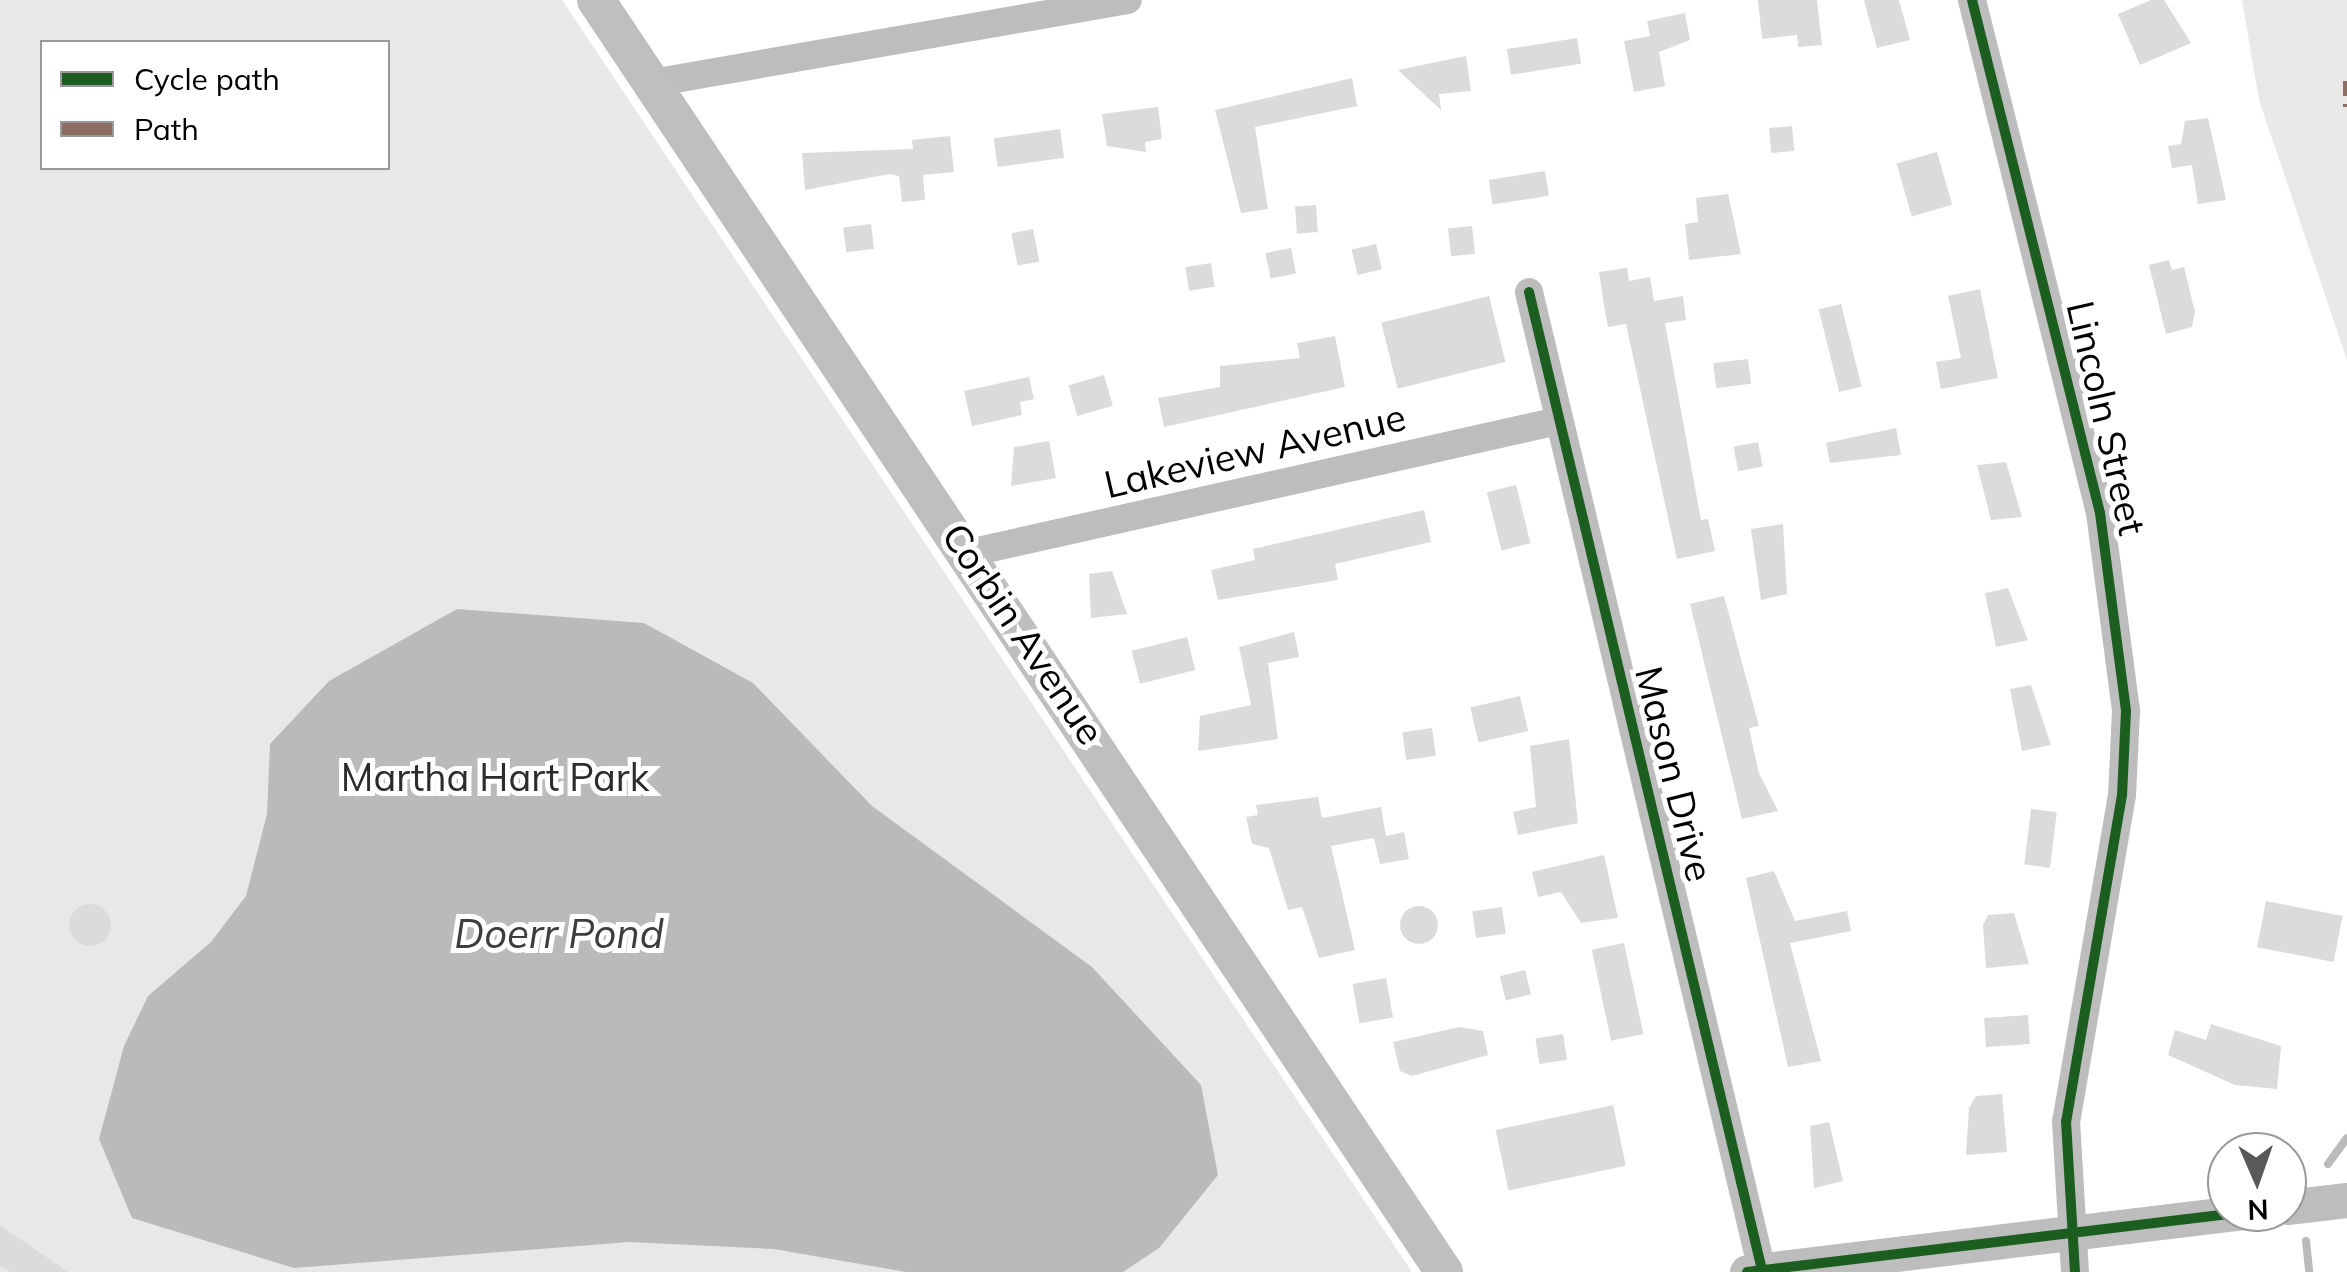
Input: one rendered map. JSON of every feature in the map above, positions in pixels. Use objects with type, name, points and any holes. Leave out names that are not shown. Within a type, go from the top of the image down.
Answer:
[{"type":"main road","name":"Corbin Avenue","points":[[596,0],[1444,1272]]},
{"type":"street","points":[[652,83],[1128,0]]},
{"type":"street","name":"Lincoln Street","points":[[1972,0],[2100,514],[2126,711],[2122,795],[2066,1121],[2075,1272]]},
{"type":"street","name":"Mason Drive","points":[[1529,292],[1755,1271]]},
{"type":"street","name":"Lakeview Avenue","points":[[968,553],[1558,421]]},
{"type":"street","points":[[2307,1205],[2347,1200]]},
{"type":"street","points":[[1755,1271],[2207,1217]]},
{"type":"green space","name":"Martha Hart Park","points":[[0,0],[562,0],[1412,1272],[0,1272]]},
{"type":"green space","points":[[2242,0],[2347,0],[2347,360],[2259,100]]},
{"type":"water","name":"Doerr Pond","points":[[457,609],[644,623],[753,683],[872,806],[1092,967],[1201,1085],[1218,1175],[1159,1248],[1123,1272],[906,1272],[774,1249],[629,1242],[294,1268],[132,1218],[99,1139],[124,1046],[148,996],[211,942],[246,896],[267,814],[270,744],[329,681]]},
{"type":"building","points":[[1758,0],[1817,0],[1822,45],[1798,47],[1797,35],[1762,39]]},
{"type":"building","points":[[1864,0],[1899,0],[1910,40],[1877,48]]},
{"type":"building","points":[[2151,0],[2164,0],[2191,43],[2140,65],[2118,14]]},
{"type":"building","points":[[1685,13],[1690,40],[1659,52],[1665,86],[1634,92],[1624,41],[1650,36],[1647,21]]},
{"type":"building","points":[[1577,38],[1581,64],[1511,75],[1507,49]]},
{"type":"building","points":[[1466,56],[1471,91],[1439,94],[1441,110],[1398,70]]},
{"type":"building","points":[[1352,78],[1357,106],[1255,127],[1268,209],[1241,213],[1215,110]]},
{"type":"building","points":[[1158,107],[1162,139],[1145,142],[1146,152],[1107,146],[1102,114]]},
{"type":"building","points":[[2208,118],[2226,200],[2198,204],[2192,165],[2172,168],[2168,146],[2181,144],[2185,121]]},
{"type":"building","points":[[1792,126],[1794,151],[1771,153],[1769,128]]},
{"type":"building","points":[[1060,129],[1064,158],[998,167],[994,138]]},
{"type":"building","points":[[950,136],[954,172],[923,175],[925,200],[902,202],[899,176],[889,174],[805,190],[802,153],[913,149],[912,140]]},
{"type":"building","points":[[1937,152],[1952,205],[1912,216],[1897,164]]},
{"type":"building","points":[[1545,171],[1549,196],[1493,205],[1489,180]]},
{"type":"building","points":[[1728,194],[1741,254],[1689,260],[1685,224],[1698,222],[1696,198]]},
{"type":"building","points":[[1316,205],[1318,232],[1297,233],[1295,206]]},
{"type":"building","points":[[871,224],[874,249],[846,252],[843,227]]},
{"type":"building","points":[[1472,226],[1475,254],[1451,256],[1448,229]]},
{"type":"building","points":[[1033,229],[1039,261],[1018,266],[1011,233]]},
{"type":"building","points":[[1376,244],[1382,269],[1357,275],[1352,250]]},
{"type":"building","points":[[1291,248],[1296,274],[1270,278],[1265,253]]},
{"type":"building","points":[[2169,260],[2172,270],[2184,267],[2195,312],[2192,327],[2166,334],[2149,265]]},
{"type":"building","points":[[1211,263],[1215,287],[1189,291],[1185,267]]},
{"type":"building","points":[[1627,268],[1629,281],[1650,277],[1654,301],[1683,296],[1686,320],[1665,323],[1701,520],[1708,519],[1715,551],[1677,559],[1626,324],[1608,327],[1605,312],[1599,272]]},
{"type":"building","points":[[1980,289],[1998,378],[1941,389],[1936,362],[1961,358],[1948,296]]},
{"type":"building","points":[[1489,296],[1505,362],[1398,389],[1381,323]]},
{"type":"building","points":[[1841,304],[1862,386],[1839,392],[1819,310]]},
{"type":"building","points":[[1335,336],[1345,387],[1164,427],[1158,398],[1220,387],[1220,366],[1300,358],[1297,343]]},
{"type":"building","points":[[1748,359],[1751,384],[1716,388],[1713,363]]},
{"type":"building","points":[[1104,375],[1113,406],[1077,416],[1068,385]]},
{"type":"building","points":[[1029,377],[1034,399],[1020,402],[1022,415],[972,426],[964,391]]},
{"type":"building","points":[[1896,428],[1901,455],[1830,463],[1826,443]]},
{"type":"building","points":[[1049,441],[1056,478],[1011,486],[1014,447]]},
{"type":"building","points":[[1758,442],[1763,467],[1738,471],[1733,447]]},
{"type":"building","points":[[2006,462],[2022,517],[1991,520],[1977,465]]},
{"type":"building","points":[[1516,485],[1531,543],[1501,550],[1487,492]]},
{"type":"building","points":[[1424,510],[1431,542],[1335,564],[1338,580],[1218,600],[1211,570],[1255,560],[1253,549]]},
{"type":"building","points":[[1783,524],[1787,594],[1761,600],[1751,529]]},
{"type":"building","points":[[1112,571],[1127,614],[1091,618],[1089,574]]},
{"type":"building","points":[[2008,588],[2028,640],[1996,647],[1985,593]]},
{"type":"building","points":[[1724,596],[1759,726],[1749,728],[1759,773],[1778,811],[1742,819],[1690,604]]},
{"type":"building","points":[[1294,632],[1299,657],[1268,663],[1278,739],[1198,751],[1200,716],[1251,705],[1239,647]]},
{"type":"building","points":[[1187,637],[1195,670],[1140,684],[1132,651]]},
{"type":"building","points":[[2031,685],[2051,745],[2022,751],[2010,689]]},
{"type":"building","points":[[1520,696],[1528,731],[1478,743],[1470,707]]},
{"type":"building","points":[[1432,728],[1436,756],[1406,760],[1402,732]]},
{"type":"building","points":[[1569,739],[1578,823],[1518,835],[1513,812],[1536,807],[1530,746]]},
{"type":"building","points":[[1318,797],[1322,818],[1381,807],[1386,836],[1404,832],[1409,859],[1380,864],[1374,838],[1331,846],[1355,950],[1319,958],[1302,907],[1288,910],[1269,848],[1252,844],[1246,817],[1258,815],[1256,805]]},
{"type":"building","points":[[2031,809],[2057,812],[2050,868],[2024,865]]},
{"type":"building","points":[[1604,855],[1618,918],[1581,923],[1561,892],[1538,897],[1532,872]]},
{"type":"building","points":[[1774,871],[1795,921],[1847,911],[1851,931],[1790,943],[1821,1061],[1788,1067],[1746,878]]},
{"type":"building","points":[[2266,901],[2343,916],[2334,962],[2257,947]]},
{"type":"building","points":[[90,904],[105,910],[111,925],[105,940],[90,946],[75,940],[69,925],[75,910]]},
{"type":"building","points":[[1419,906],[1433,911],[1438,925],[1433,939],[1419,944],[1405,939],[1400,925],[1405,911]]},
{"type":"building","points":[[1502,907],[1506,934],[1476,938],[1472,911]]},
{"type":"building","points":[[2014,913],[2029,964],[1986,968],[1983,925],[1988,915]]},
{"type":"building","points":[[1624,943],[1643,1034],[1611,1041],[1592,950]]},
{"type":"building","points":[[1525,970],[1531,994],[1506,1001],[1500,976]]},
{"type":"building","points":[[1386,978],[1393,1017],[1359,1023],[1353,984]]},
{"type":"building","points":[[2028,1015],[2030,1044],[1986,1047],[1984,1018]]},
{"type":"building","points":[[2211,1024],[2281,1046],[2277,1089],[2235,1085],[2168,1055],[2175,1030],[2206,1040]]},
{"type":"building","points":[[1459,1027],[1483,1031],[1488,1055],[1412,1076],[1400,1071],[1393,1042]]},
{"type":"building","points":[[1563,1034],[1567,1060],[1539,1064],[1535,1038]]},
{"type":"building","points":[[2002,1094],[2007,1152],[1966,1155],[1969,1108],[1976,1096]]},
{"type":"building","points":[[1613,1105],[1626,1166],[1509,1191],[1496,1130]]},
{"type":"building","points":[[1829,1122],[1843,1181],[1814,1188],[1810,1126]]},
{"type":"building","points":[[0,1225],[68,1272],[10,1272],[0,1265]]},
{"type":"waterway","points":[[2328,1164],[2347,1138]]},
{"type":"waterway","points":[[2306,1241],[2309,1272]]},
{"type":"marked path","points":[[2347,81],[2347,107]]},
{"type":"cycle path","points":[[1972,0],[2100,513],[2126,711],[2122,795],[2066,1121],[2075,1272]]},
{"type":"cycle path","points":[[1529,292],[1762,1270]]},
{"type":"cycle path","points":[[1747,1272],[2207,1217]]}]
